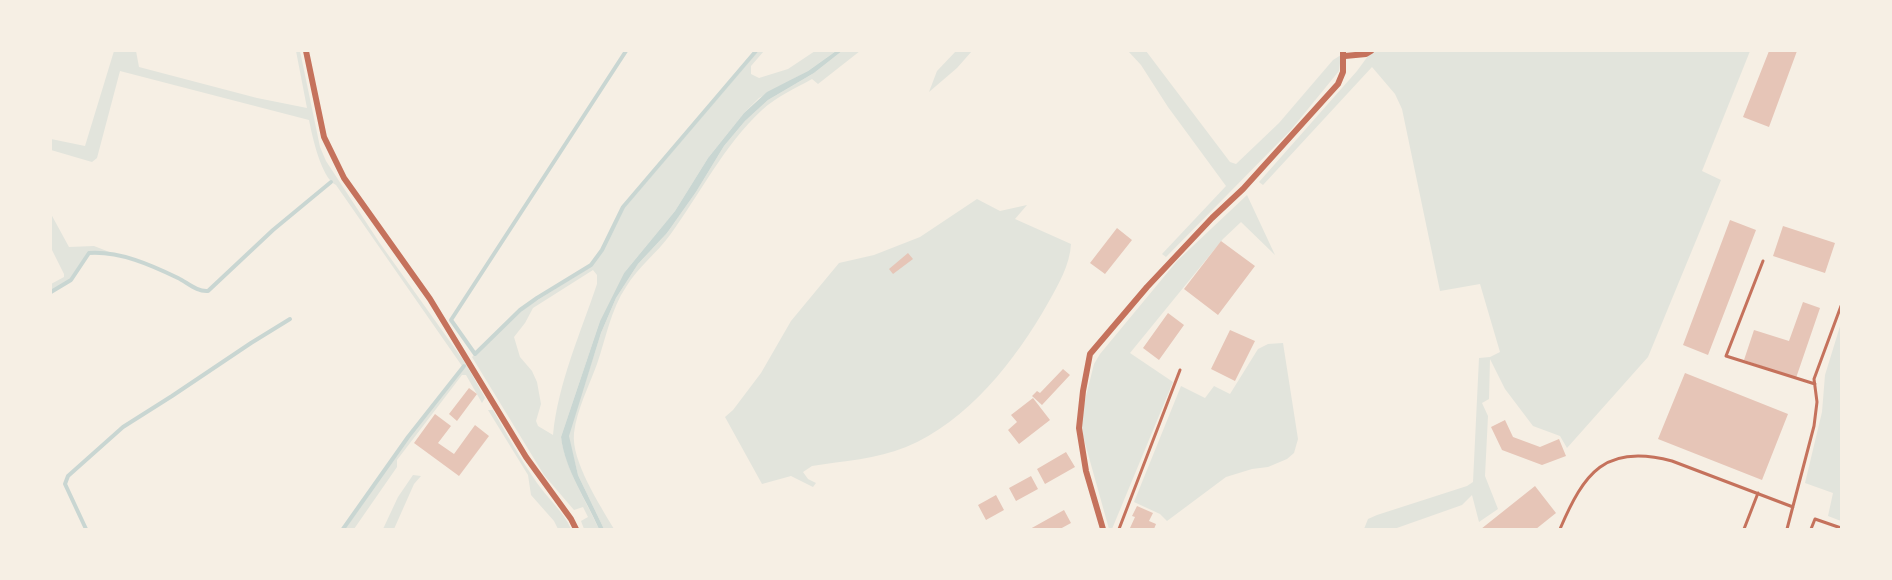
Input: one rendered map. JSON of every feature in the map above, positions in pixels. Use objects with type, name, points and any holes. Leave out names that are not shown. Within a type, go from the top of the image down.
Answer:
[{"type":"street","points":[[306,51],[324,137],[344,178],[430,299],[526,457],[572,519],[576,529]]},
{"type":"street","points":[[1103,529],[1086,471],[1079,428],[1090,354],[1147,287],[1212,218],[1243,189],[1338,84],[1343,72],[1344,54],[1366,54],[1371,51]]},
{"type":"lane","points":[[1763,261],[1726,356],[1815,384]]},
{"type":"lane","points":[[1788,529],[1814,426],[1816,402],[1814,379],[1841,306]]},
{"type":"lane","points":[[1119,529],[1180,370]]},
{"type":"lane","points":[[1560,529],[1582,484],[1602,465],[1632,456],[1659,457],[1793,507]]},
{"type":"lane","points":[[1744,529],[1758,493]]},
{"type":"lane","points":[[1811,529],[1815,519],[1841,528]]},
{"type":"shaded area","points":[[114,51],[136,51],[139,67],[257,98],[307,108],[296,51],[300,51],[320,147],[326,161],[379,242],[466,364],[485,398],[482,403],[466,375],[462,375],[397,460],[397,467],[354,529],[345,529],[408,437],[465,366],[462,366],[336,185],[326,174],[318,156],[309,120],[120,71],[97,158],[92,162],[51,150],[51,139],[85,146]]},
{"type":"shaded area","points":[[758,51],[764,51],[751,66],[751,74],[759,78],[788,69],[815,51],[836,51],[808,71],[759,98],[744,113],[708,158],[675,211],[624,273],[600,321],[561,437],[567,461],[599,529],[584,529],[581,521],[588,517],[583,507],[574,510],[544,475],[472,357],[520,311],[592,266],[624,208]],"holes":[[[593,270],[597,275],[597,284],[565,377],[553,435],[538,426],[536,421],[541,404],[537,382],[532,371],[520,357],[514,337],[533,308]]]},
{"type":"shaded area","points":[[836,51],[842,51],[814,73],[768,100],[745,121],[724,146],[667,233],[638,264],[616,298],[601,333],[569,436],[578,475],[604,529],[599,529],[571,473],[561,437],[600,321],[624,273],[675,211],[708,158],[744,113],[767,92],[808,71]]},
{"type":"shaded area","points":[[842,51],[860,51],[818,84],[812,79],[773,101],[748,124],[724,154],[670,235],[636,273],[621,296],[580,406],[574,433],[574,444],[582,469],[614,529],[604,529],[578,475],[568,436],[601,333],[616,298],[638,264],[667,233],[724,146],[745,121],[768,100],[814,73]]},
{"type":"shaded area","points":[[956,51],[972,51],[957,68],[929,92],[937,71]]},
{"type":"shaded area","points":[[1128,51],[1146,51],[1230,162],[1236,164],[1279,123],[1333,60],[1341,55],[1339,71],[1290,131],[1166,257],[1162,254],[1226,186],[1168,107],[1141,65]]},
{"type":"shaded area","points":[[1374,51],[1750,51],[1702,171],[1721,180],[1648,357],[1567,448],[1560,436],[1533,426],[1505,389],[1490,359],[1489,399],[1482,403],[1488,416],[1485,476],[1498,509],[1479,522],[1472,495],[1462,505],[1394,529],[1364,529],[1368,519],[1377,515],[1467,486],[1473,482],[1479,358],[1490,357],[1500,352],[1480,284],[1440,291],[1402,109],[1395,94],[1372,67],[1263,185],[1259,182]]},
{"type":"shaded area","points":[[1247,195],[1275,255],[1241,222],[1223,239],[1130,353],[1173,382],[1112,529],[1109,529],[1082,425],[1084,404],[1094,364],[1177,261]]},
{"type":"shaded area","points":[[977,199],[1000,211],[1027,205],[1015,219],[1071,244],[1066,267],[1056,289],[1021,346],[988,387],[949,422],[928,436],[906,447],[872,457],[812,466],[803,472],[808,479],[816,483],[813,487],[791,476],[762,484],[725,417],[761,373],[791,321],[839,263],[874,255],[920,237]]},
{"type":"shaded area","points":[[51,214],[69,247],[94,246],[112,253],[89,252],[70,279],[51,291],[51,284],[64,277],[64,274],[51,248]]},
{"type":"shaded area","points":[[1841,323],[1841,521],[1828,516],[1833,493],[1805,483],[1822,412],[1825,375]]},
{"type":"shaded area","points":[[1283,343],[1298,439],[1294,453],[1287,459],[1268,467],[1226,477],[1167,521],[1160,514],[1134,502],[1181,386],[1205,398],[1214,386],[1230,394],[1258,349],[1268,344]]},
{"type":"shaded area","points":[[488,410],[493,410],[531,474],[571,529],[558,529],[554,521],[531,495],[528,475]]},
{"type":"shaded area","points":[[413,475],[421,476],[414,484],[394,529],[383,529],[398,497]]},
{"type":"building","points":[[1769,51],[1797,51],[1769,127],[1743,117]]},
{"type":"building","points":[[1730,220],[1756,230],[1708,355],[1683,345]]},
{"type":"building","points":[[1783,226],[1835,243],[1825,273],[1773,256]]},
{"type":"building","points":[[1117,228],[1132,240],[1105,274],[1090,263]]},
{"type":"building","points":[[1221,241],[1255,266],[1218,315],[1184,289]]},
{"type":"building","points":[[908,253],[913,259],[893,274],[889,269]]},
{"type":"building","points":[[1803,302],[1820,308],[1796,378],[1744,360],[1754,330],[1789,341]]},
{"type":"building","points":[[1168,313],[1184,325],[1159,360],[1143,348]]},
{"type":"building","points":[[1230,330],[1255,341],[1235,381],[1211,369]]},
{"type":"building","points":[[1063,369],[1070,375],[1042,405],[1032,396],[1037,391],[1040,393]]},
{"type":"building","points":[[1685,373],[1788,414],[1762,480],[1658,439]]},
{"type":"building","points":[[469,388],[477,394],[457,421],[449,414]]},
{"type":"building","points":[[1033,398],[1050,420],[1019,444],[1008,430],[1017,422],[1011,415]]},
{"type":"building","points":[[435,414],[451,426],[438,443],[454,454],[475,425],[489,436],[459,476],[414,443]]},
{"type":"building","points":[[1505,420],[1513,437],[1540,447],[1559,439],[1566,456],[1542,465],[1502,450],[1491,427]]},
{"type":"building","points":[[1066,452],[1075,467],[1045,484],[1037,469]]},
{"type":"building","points":[[1031,476],[1038,489],[1016,501],[1009,488]]},
{"type":"building","points":[[1535,486],[1556,513],[1536,529],[1481,529]]},
{"type":"building","points":[[996,495],[1004,510],[986,520],[978,505]]},
{"type":"building","points":[[1137,506],[1153,513],[1149,521],[1156,524],[1154,529],[1130,528]]},
{"type":"building","points":[[1064,510],[1071,523],[1060,529],[1030,529]]},
{"type":"waterway","points":[[626,51],[451,320],[475,354],[520,310],[591,265],[602,250],[623,207],[756,51]]},
{"type":"waterway","points":[[51,292],[71,280],[89,253],[112,254],[135,260],[168,273],[196,289],[208,291],[273,230],[331,182]]},
{"type":"waterway","points":[[86,529],[65,484],[68,476],[123,427],[290,319]]},
{"type":"waterway","points":[[343,529],[408,437],[464,366]]}]
